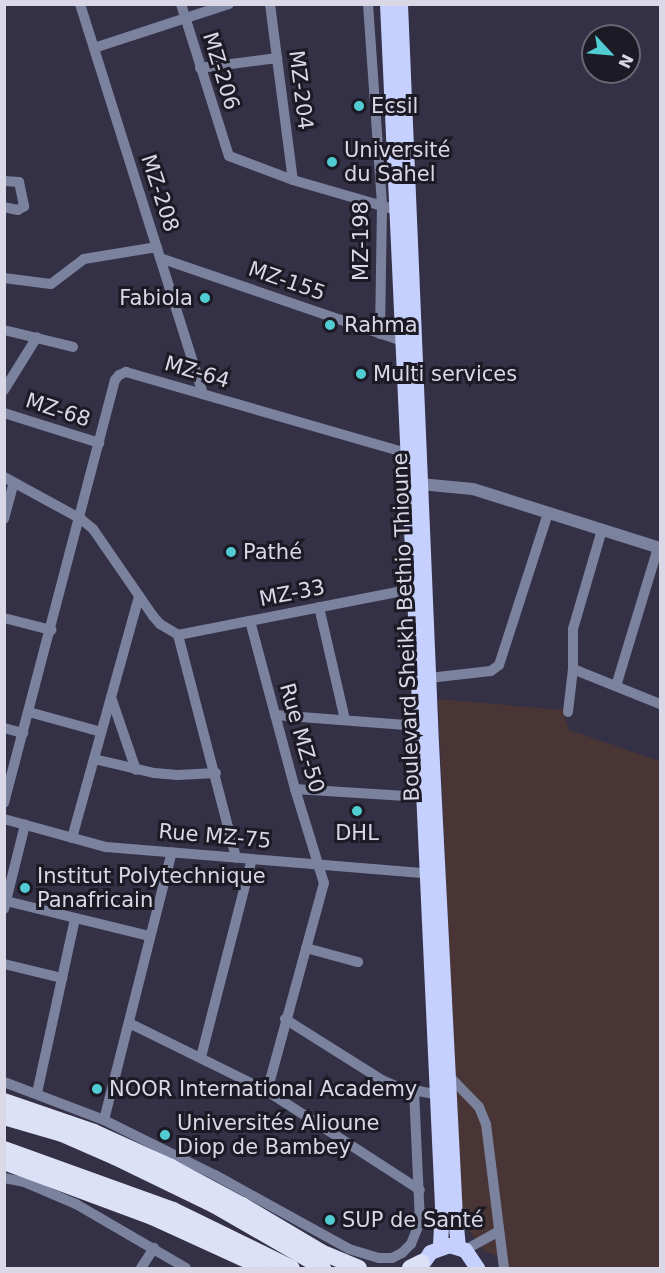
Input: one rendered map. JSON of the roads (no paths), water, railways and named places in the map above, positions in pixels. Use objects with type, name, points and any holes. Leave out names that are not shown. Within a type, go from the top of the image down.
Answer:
[{"type":"highway","points":[[4,1101],[94,1132],[162,1163],[242,1205],[321,1252],[358,1269]]},
{"type":"highway","points":[[4,1118],[62,1134],[116,1156],[214,1205],[323,1269]]},
{"type":"highway","points":[[4,1149],[96,1180],[181,1214],[292,1269]]},
{"type":"highway","points":[[8,1165],[153,1217],[264,1269]]},
{"type":"main road","name":"Boulevard Sheikh Bethio Thioune","points":[[387,4],[389,208],[402,341],[435,1094],[442,1206],[440,1246]]},
{"type":"main road","name":"Boulevard Sheikh Bethio Thioune","points":[[400,4],[447,1074],[462,1248]]},
{"type":"main road","points":[[417,1266],[430,1252],[440,1246],[462,1248],[477,1269]]},
{"type":"street","name":"MZ-208","points":[[80,4],[203,394]]},
{"type":"street","name":"MZ-206","points":[[181,4],[225,148],[236,160],[293,180]]},
{"type":"street","points":[[93,48],[229,4]]},
{"type":"street","name":"MZ-204","points":[[270,4],[293,180]]},
{"type":"street","name":"MZ-198","points":[[368,4],[389,208],[380,334]]},
{"type":"street","points":[[200,68],[277,58]]},
{"type":"street","points":[[293,180],[389,208]]},
{"type":"street","points":[[4,181],[19,182],[24,206],[18,210],[4,207]]},
{"type":"street","points":[[4,278],[51,284],[84,258],[157,247]]},
{"type":"street","name":"MZ-155","points":[[160,258],[402,341]]},
{"type":"street","points":[[4,330],[73,346]]},
{"type":"street","points":[[4,390],[37,337]]},
{"type":"street","name":"MZ-64","points":[[4,803],[81,519],[115,380],[119,375],[126,372],[407,453]]},
{"type":"street","name":"MZ-68","points":[[4,413],[99,443]]},
{"type":"street","points":[[4,519],[9,479],[81,519],[104,542],[160,624],[178,635],[216,773],[236,858]]},
{"type":"street","points":[[420,484],[473,489],[659,548],[616,686]]},
{"type":"street","points":[[429,678],[491,671],[499,665],[548,513]]},
{"type":"street","points":[[568,712],[573,669],[573,629],[602,530]]},
{"type":"street","name":"MZ-33","points":[[178,635],[413,589]]},
{"type":"street","points":[[72,838],[139,596]]},
{"type":"street","points":[[319,608],[345,720]]},
{"type":"street","points":[[4,618],[51,630]]},
{"type":"street","name":"Rue MZ-50","points":[[250,621],[295,789],[324,883],[267,1091]]},
{"type":"street","points":[[573,669],[660,704]]},
{"type":"street","points":[[111,697],[136,770]]},
{"type":"street","points":[[29,712],[101,732]]},
{"type":"street","points":[[275,715],[419,726]]},
{"type":"street","points":[[4,728],[23,733]]},
{"type":"street","points":[[94,759],[136,770],[178,775],[216,773]]},
{"type":"street","points":[[295,789],[422,797]]},
{"type":"street","name":"Rue MZ-75","points":[[4,819],[106,847],[425,873]]},
{"type":"street","points":[[25,825],[5,905],[75,918],[150,936]]},
{"type":"street","points":[[104,1120],[172,852]]},
{"type":"street","points":[[201,1057],[252,859]]},
{"type":"street","points":[[37,1093],[75,918]]},
{"type":"street","points":[[306,948],[358,962]]},
{"type":"street","points":[[4,964],[62,978]]},
{"type":"street","points":[[285,1019],[382,1080],[414,1091],[435,1094]]},
{"type":"street","points":[[129,1023],[267,1091],[420,1190]]},
{"type":"street","points":[[447,1074],[479,1107],[486,1124],[504,1269]]},
{"type":"street","points":[[4,1082],[104,1120],[215,1175],[348,1249],[379,1258],[392,1258],[411,1244],[420,1222],[414,1091]]},
{"type":"street","points":[[4,1178],[24,1182],[76,1204],[154,1248],[186,1269]]},
{"type":"street","points":[[462,1248],[499,1231]]},
{"type":"street","points":[[141,1269],[154,1248]]},
{"type":"place","name":"Ecsil","points":[[359,106]]},
{"type":"place","name":"Université du Sahel","points":[[332,162]]},
{"type":"place","name":"Fabiola","points":[[205,298]]},
{"type":"place","name":"Rahma","points":[[330,325]]},
{"type":"place","name":"Multi services","points":[[361,374]]},
{"type":"place","name":"Pathé","points":[[231,552]]},
{"type":"place","name":"DHL","points":[[357,811]]},
{"type":"place","name":"Institut Polytechnique Panafricain","points":[[25,888]]},
{"type":"place","name":"NOOR International Academy","points":[[97,1089]]},
{"type":"place","name":"Universités Alioune Diop de Bambey","points":[[165,1135]]},
{"type":"place","name":"SUP de Santé","points":[[330,1220]]}]
